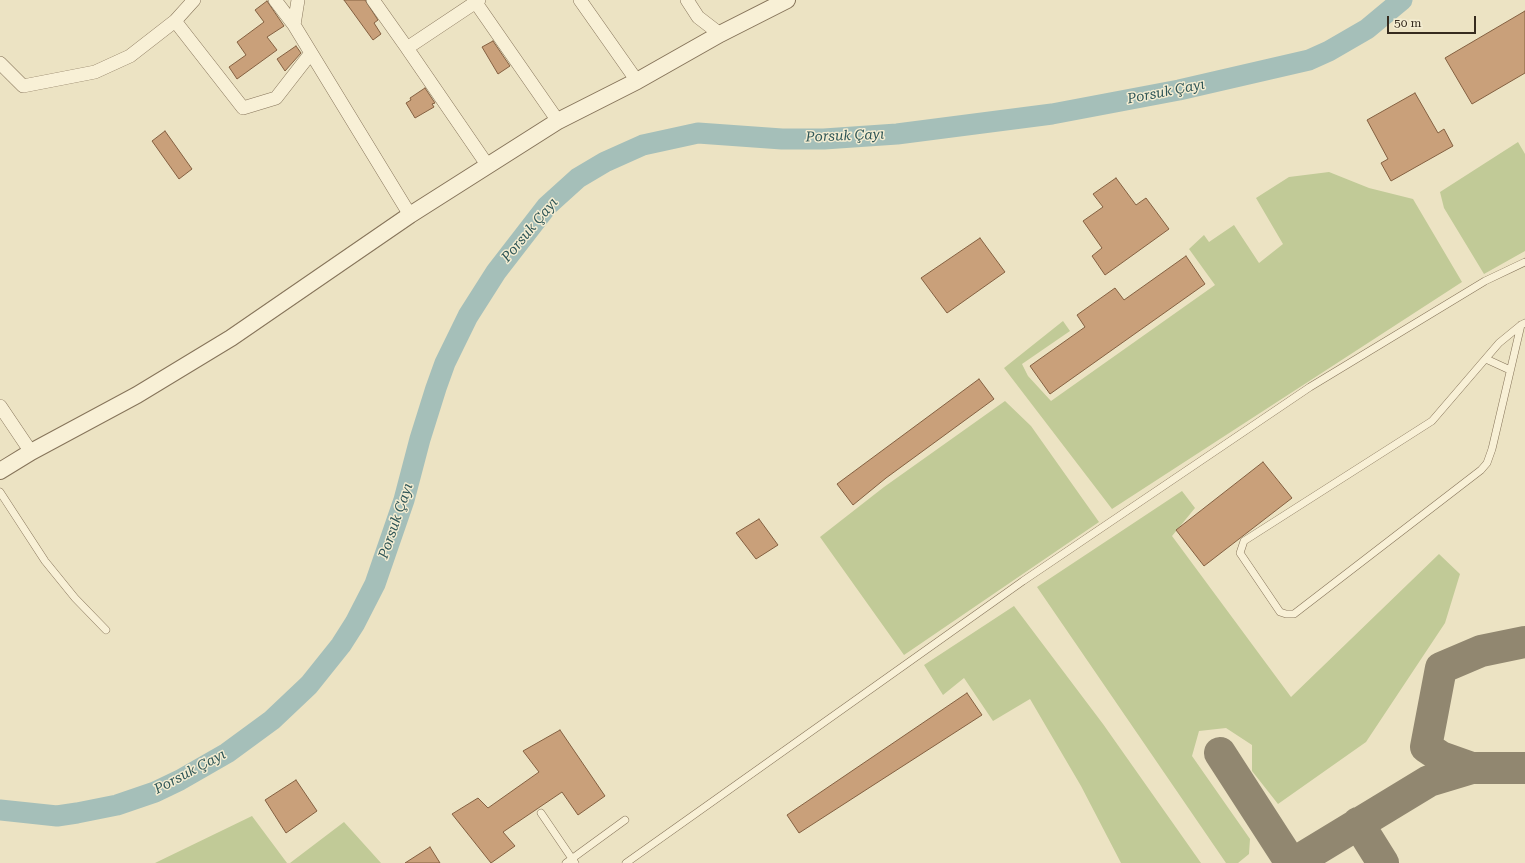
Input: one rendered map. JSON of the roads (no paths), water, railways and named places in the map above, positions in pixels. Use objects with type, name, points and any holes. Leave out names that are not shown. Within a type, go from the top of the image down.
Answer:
[{"type":"street","points":[[0,63],[23,86],[95,72],[130,56],[175,21],[194,0]]},
{"type":"street","points":[[275,0],[294,25],[410,215]]},
{"type":"street","points":[[294,25],[298,0]]},
{"type":"street","points":[[374,0],[488,166]]},
{"type":"street","points":[[580,0],[637,81]]},
{"type":"street","points":[[687,0],[698,17],[720,34]]},
{"type":"street","points":[[407,48],[476,1],[558,121]]},
{"type":"street","points":[[0,471],[31,452],[137,395],[231,338],[410,215],[558,121],[637,81],[781,1]]},
{"type":"street","points":[[175,21],[243,108],[276,98],[311,53]]},
{"type":"street","points":[[0,406],[31,452]]},
{"type":"lane","points":[[626,863],[1023,581],[1310,387],[1485,281],[1524,265]]},
{"type":"lane","points":[[1523,324],[1510,370],[1492,449],[1487,463],[1482,470],[1294,614],[1280,612],[1240,553],[1244,541],[1432,421],[1499,343],[1523,324]]},
{"type":"lane","points":[[1486,359],[1510,370]]},
{"type":"lane","points":[[0,492],[45,561],[75,598],[106,630]]},
{"type":"lane","points":[[541,813],[571,862],[625,820]]},
{"type":"waterway","name":"Porsuk Çayı","points":[[0,810],[57,816],[117,805],[155,792],[180,780],[227,753],[272,720],[309,685],[341,645],[355,623],[375,584],[404,500],[420,439],[436,388],[445,363],[468,316],[496,272],[547,206],[578,178],[605,162],[643,145],[698,133],[782,139],[824,139],[897,134],[1052,114],[1179,90],[1309,60],[1329,51],[1367,29],[1402,0]]}]
